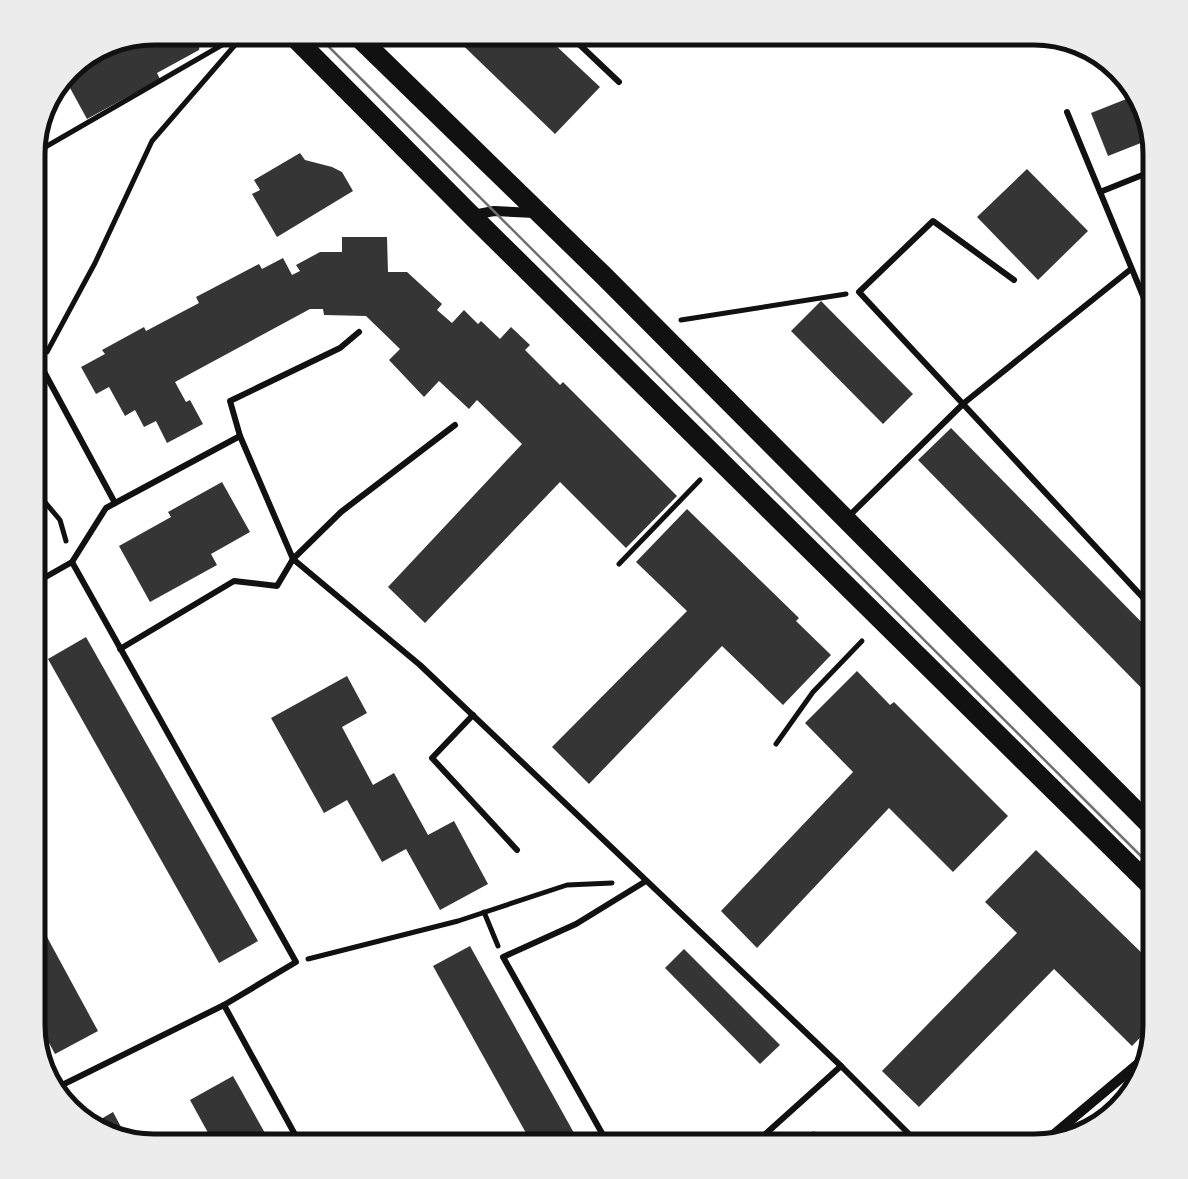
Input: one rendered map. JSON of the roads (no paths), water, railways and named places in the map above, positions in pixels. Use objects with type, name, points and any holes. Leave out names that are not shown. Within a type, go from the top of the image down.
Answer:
[{"type":"main road","points":[[302,45],[1143,877]]},
{"type":"main road","points":[[366,45],[1143,818]]},
{"type":"street","points":[[472,216],[494,211],[539,214]]},
{"type":"street","points":[[1138,872],[1143,866]]},
{"type":"street","points":[[1057,1131],[1136,1065]]},
{"type":"lane","points":[[580,45],[619,82]]},
{"type":"lane","points":[[1067,112],[1143,297]]},
{"type":"lane","points":[[1100,192],[1143,175]]},
{"type":"lane","points":[[1014,280],[934,221],[858,292],[1143,598]]},
{"type":"lane","points":[[846,519],[964,403],[1132,268]]},
{"type":"lane","points":[[359,332],[340,348],[230,401],[240,436],[293,558],[420,664],[909,1134]]},
{"type":"lane","points":[[45,375],[115,503]]},
{"type":"lane","points":[[120,649],[234,581],[277,586],[293,558],[340,512],[455,425]]},
{"type":"lane","points":[[45,577],[72,562],[106,508],[240,436]]},
{"type":"lane","points":[[63,1084],[224,1005],[296,962],[72,562]]},
{"type":"lane","points":[[473,715],[432,758],[517,850]]},
{"type":"lane","points":[[602,1134],[503,957],[576,924],[646,881]]},
{"type":"lane","points":[[224,1005],[294,1134]]},
{"type":"lane","points":[[764,1134],[841,1066]]},
{"type":"tram line","points":[[327,45],[1143,858]]}]
